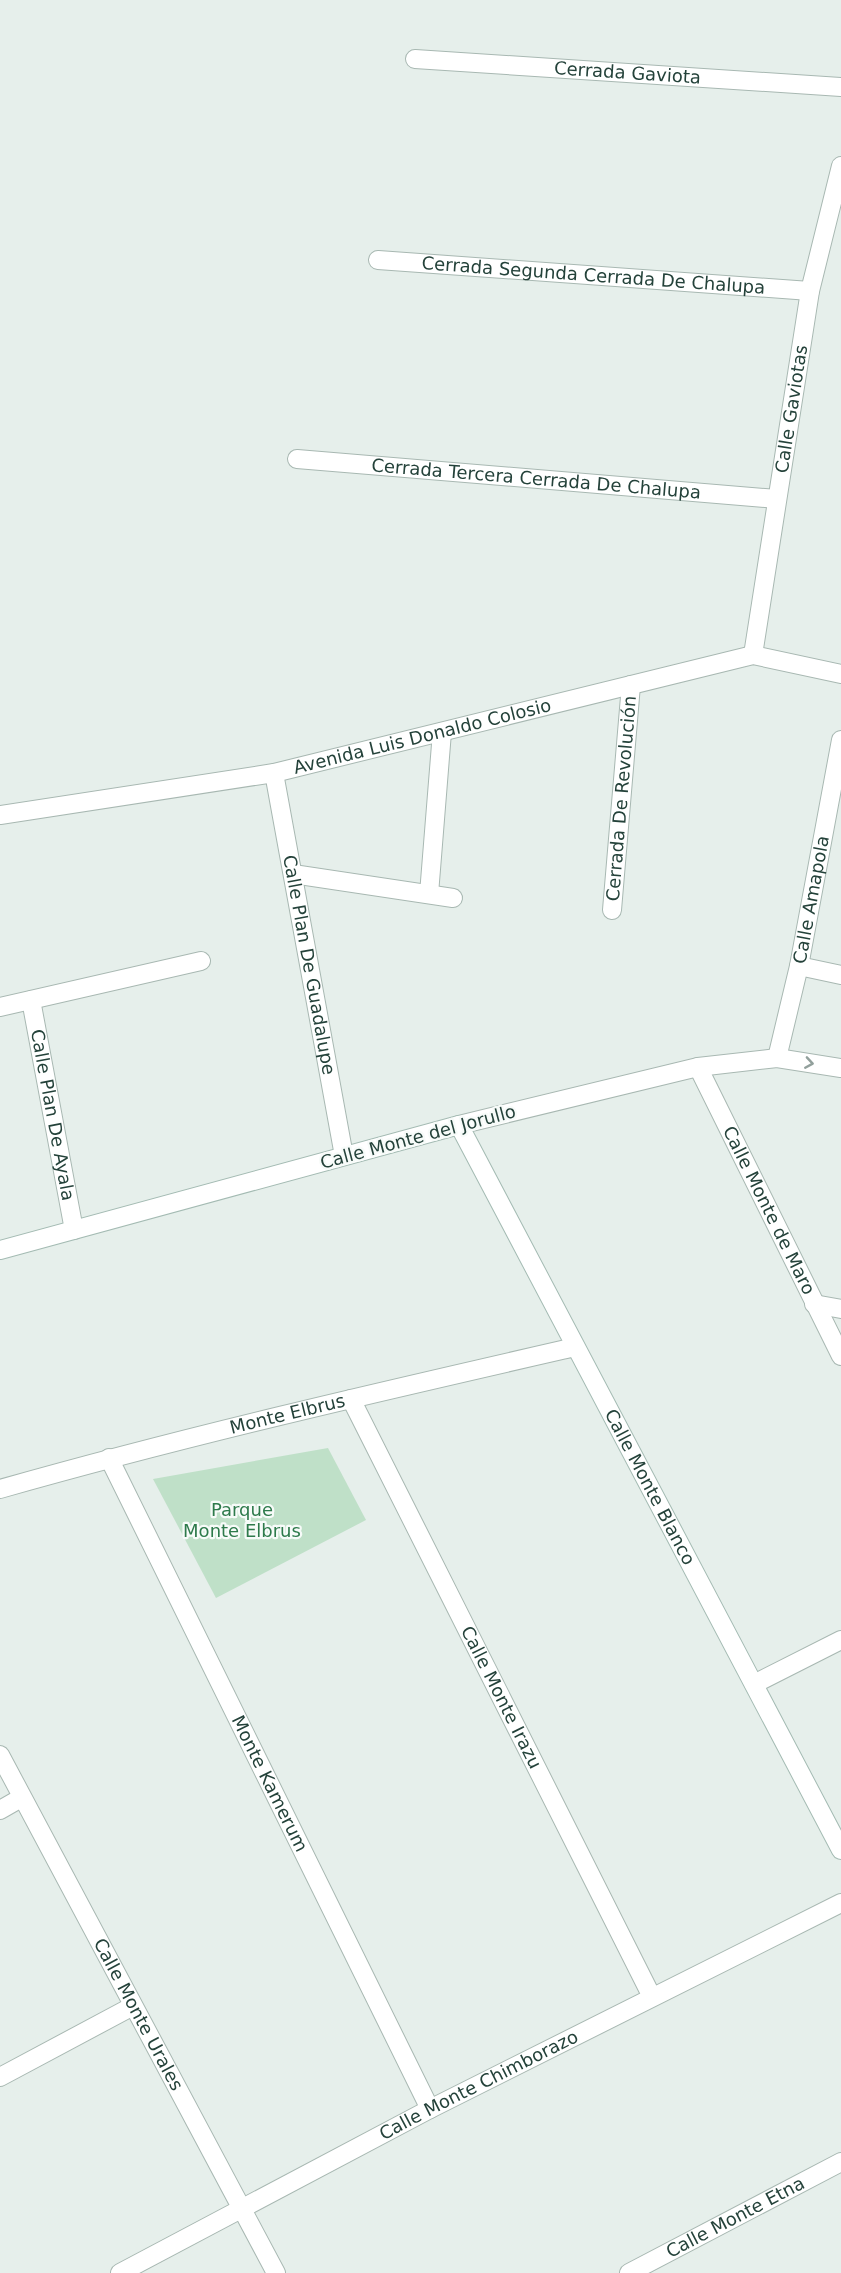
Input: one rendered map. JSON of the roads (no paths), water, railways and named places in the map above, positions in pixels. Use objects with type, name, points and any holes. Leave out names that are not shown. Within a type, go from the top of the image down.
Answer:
[{"type":"street","name":"Cerrada Gaviota","points":[[415,59],[841,87]]},
{"type":"street","name":"Calle Gaviotas","points":[[753,655],[810,291],[841,167]]},
{"type":"street","name":"Cerrada Segunda Cerrada De Chalupa","points":[[378,260],[810,291]]},
{"type":"street","name":"Cerrada Tercera Cerrada De Chalupa","points":[[297,459],[777,499]]},
{"type":"street","name":"Avenida Luis Donaldo Colosio","points":[[0,815],[274,773],[753,655],[841,674]]},
{"type":"street","name":"Cerrada De Revolución","points":[[612,910],[631,686]]},
{"type":"street","points":[[429,894],[442,732]]},
{"type":"street","name":"Calle Amapola","points":[[777,1058],[799,966],[841,740]]},
{"type":"street","name":"Calle Plan De Guadalupe","points":[[274,773],[344,1156]]},
{"type":"street","points":[[293,874],[453,898]]},
{"type":"street","points":[[0,1007],[201,961]]},
{"type":"street","points":[[799,966],[841,975]]},
{"type":"street","name":"Calle Plan De Ayala","points":[[32,1000],[74,1230]]},
{"type":"street","name":"Calle Monte del Jorullo","points":[[0,1250],[459,1125],[698,1067],[777,1058],[841,1068]]},
{"type":"street","name":"Calle Monte de Maro","points":[[698,1067],[841,1356]]},
{"type":"street","name":"Calle Monte Blanco","points":[[459,1125],[841,1850]]},
{"type":"street","points":[[814,1304],[841,1308]]},
{"type":"street","name":"Monte Elbrus","points":[[0,1489],[110,1458],[575,1347]]},
{"type":"street","name":"Calle Monte Irazu","points":[[351,1399],[652,1997]]},
{"type":"street","name":"Monte Kamerum","points":[[110,1458],[430,2109]]},
{"type":"street","points":[[754,1684],[841,1640]]},
{"type":"street","name":"Calle Monte Urales","points":[[0,1755],[276,2273]]},
{"type":"street","points":[[0,1810],[21,1798]]},
{"type":"street","name":"Calle Monte Chimborazo","points":[[120,2273],[430,2109],[841,1903]]},
{"type":"street","points":[[0,2078],[133,2006]]},
{"type":"street","name":"Calle Monte Etna","points":[[629,2273],[841,2162]]},
{"type":"park label","name":"Parque Monte Elbrus","points":[[242,1520]]}]
